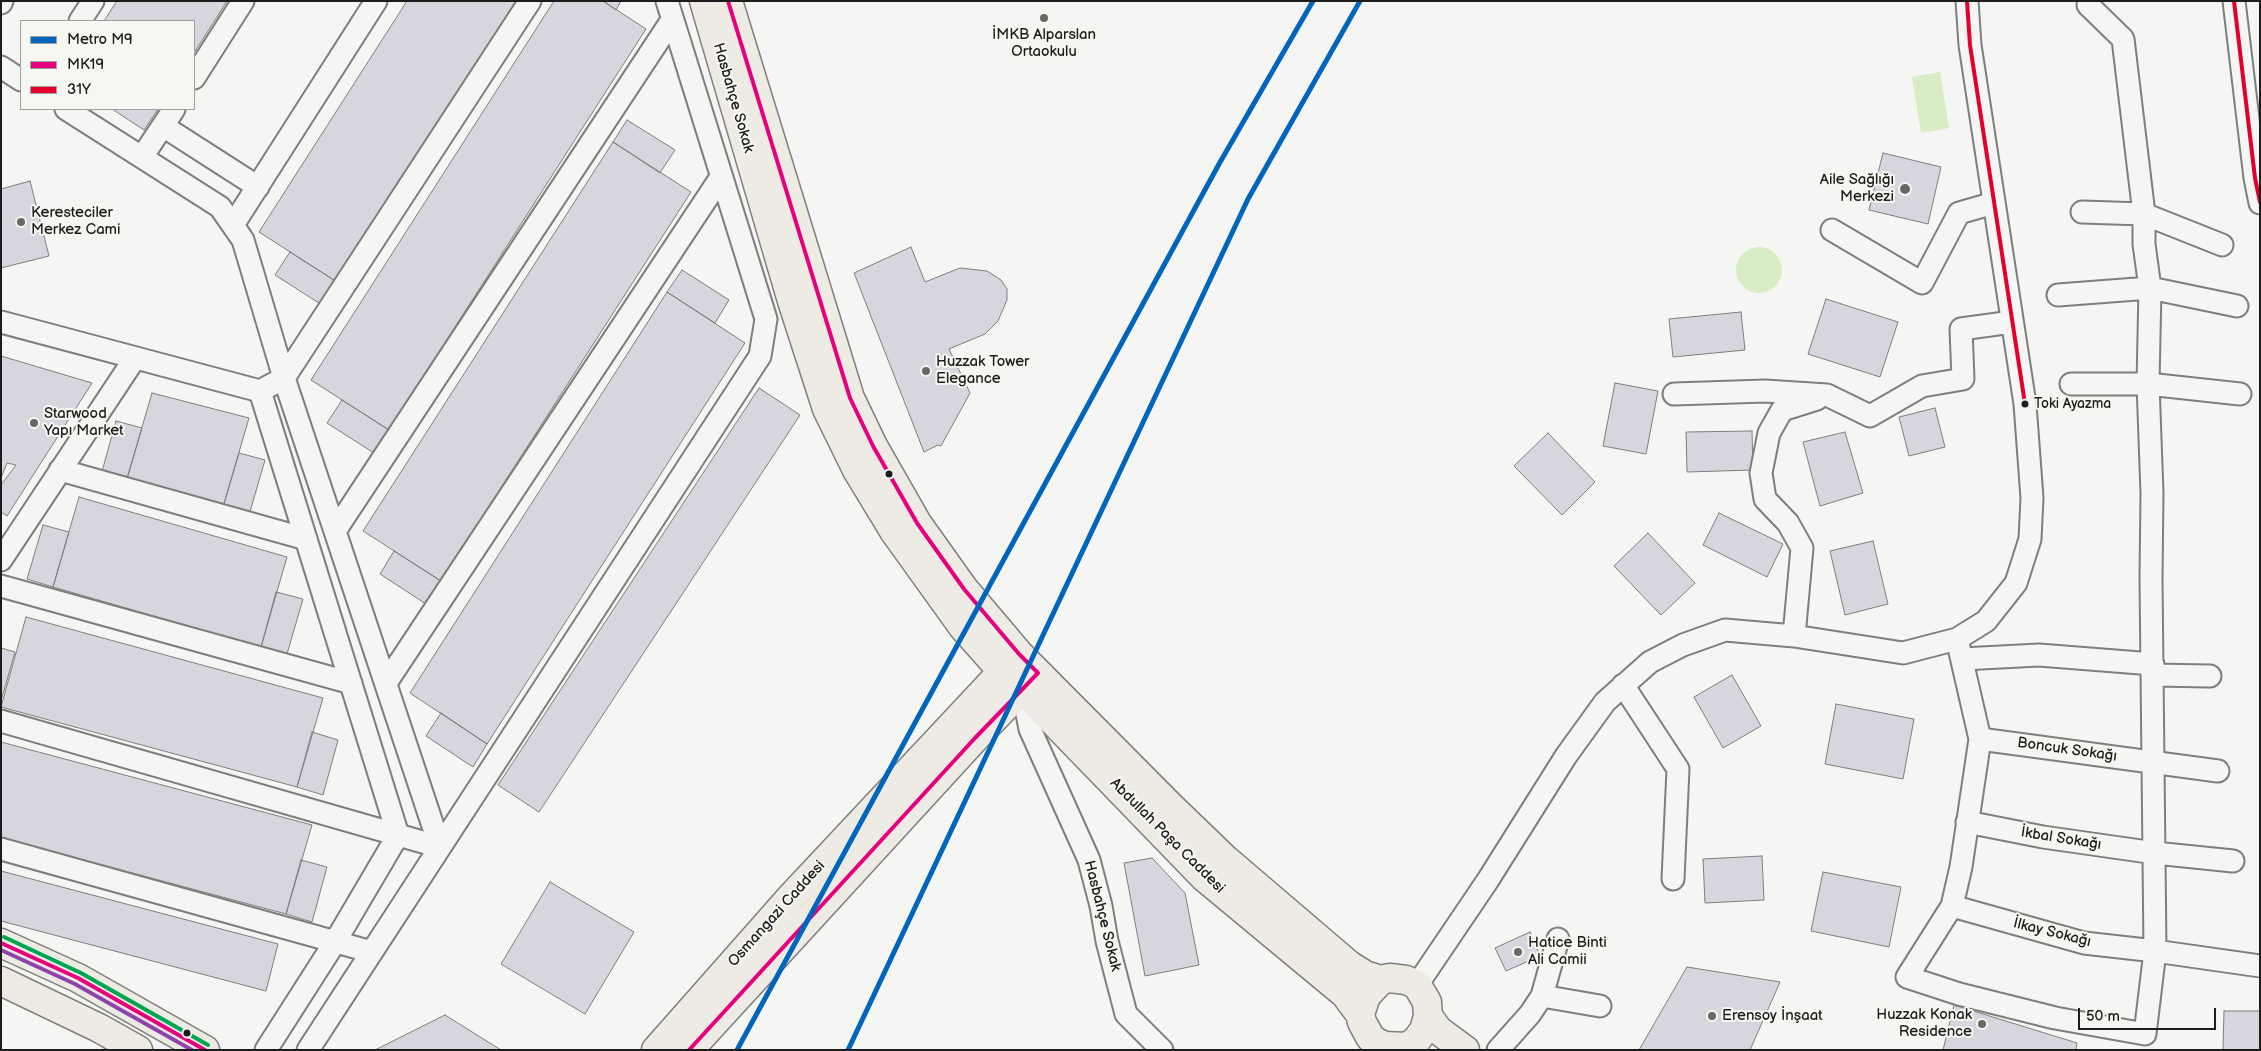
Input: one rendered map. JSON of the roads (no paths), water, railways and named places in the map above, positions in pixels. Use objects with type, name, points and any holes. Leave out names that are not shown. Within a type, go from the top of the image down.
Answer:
[{"type":"main road","name":"Hasbahçe Sokak","points":[[704,1],[792,301],[827,409],[857,470],[894,532],[963,628],[1010,663]]},
{"type":"main road","name":"Hasbahçe Sokak","points":[[728,1],[850,398],[873,446],[917,523],[964,589],[1010,663]]},
{"type":"main road","name":"Abdullah Paşa Caddesi","points":[[1010,663],[1225,859],[1349,965],[1365,975],[1381,980]]},
{"type":"main road","name":"Osmangazi Caddesi","points":[[656,1050],[792,896],[1010,663]]},
{"type":"main road","name":"Abdullah Paşa Caddesi","points":[[1030,681],[1204,877],[1345,994],[1360,1014]]},
{"type":"main road","name":"Osmangazi Caddesi","points":[[689,1050],[1030,681]]},
{"type":"main road","points":[[1,942],[78,978],[205,1050]]},
{"type":"main road","points":[[1398,978],[1416,985],[1428,1002],[1428,1016],[1420,1036],[1410,1048],[1373,1046],[1360,1014],[1366,996],[1381,980],[1398,978]]},
{"type":"main road","points":[[1,981],[99,1028],[138,1050]]},
{"type":"main road","points":[[1428,1016],[1438,1030],[1465,1050]]},
{"type":"street","points":[[81,20],[93,1]]},
{"type":"street","points":[[195,76],[243,1]]},
{"type":"street","points":[[233,225],[376,1]]},
{"type":"street","points":[[1,322],[260,391],[284,378],[530,1]]},
{"type":"street","points":[[1960,649],[1986,621],[2016,583],[2030,539],[2032,498],[2025,404],[1970,45],[1967,1]]},
{"type":"street","points":[[2234,1],[2255,178],[2260,203]]},
{"type":"street","points":[[1960,649],[1980,739],[1961,867],[1952,906],[1907,976],[1959,994],[2055,1018],[2145,1034],[2154,951],[2155,854],[2152,493],[2148,384],[2150,288],[2144,244],[2144,214],[2123,39],[2088,4]]},
{"type":"street","points":[[335,531],[669,11]]},
{"type":"street","points":[[308,1050],[760,356],[766,319],[669,11]]},
{"type":"street","points":[[1,67],[20,79]]},
{"type":"street","points":[[68,110],[220,207],[243,240],[284,378],[440,847]]},
{"type":"street","points":[[142,157],[168,117],[258,187]]},
{"type":"street","points":[[386,682],[722,177]]},
{"type":"street","points":[[1832,230],[1922,283],[1959,213],[1994,203]]},
{"type":"street","points":[[2082,212],[2144,214],[2222,245]]},
{"type":"street","points":[[2058,295],[2150,288],[2237,306]]},
{"type":"street","points":[[1674,394],[1765,391],[1827,395],[1870,416],[1922,386],[1963,379],[1961,329],[2012,322]]},
{"type":"street","points":[[4,549],[135,358]]},
{"type":"street","points":[[2071,384],[2148,384],[2240,394]]},
{"type":"street","points":[[260,391],[398,835],[335,942],[266,1050]]},
{"type":"street","points":[[1794,636],[1802,548],[1788,523],[1765,499],[1761,473],[1768,433],[1782,410],[1827,395]]},
{"type":"street","points":[[60,470],[306,539]]},
{"type":"street","points":[[1,586],[351,683]]},
{"type":"street","points":[[1416,985],[1488,880],[1566,756],[1605,702],[1650,662],[1683,645],[1725,630],[1794,636],[1903,653],[1960,649],[2039,655],[2210,676]]},
{"type":"street","name":"Hasbahçe Sokak","points":[[1030,681],[1030,729],[1089,860],[1126,1014],[1162,1050]]},
{"type":"street","points":[[1624,685],[1678,769],[1673,879]]},
{"type":"street","points":[[1,721],[440,847]]},
{"type":"street","name":"Boncuk Sokağı","points":[[1980,739],[2218,771]]},
{"type":"street","name":"İkbal Sokağı","points":[[1967,822],[2043,837],[2155,854],[2233,861]]},
{"type":"street","points":[[1,849],[372,952]]},
{"type":"street","name":"İlkay Sokağı","points":[[1952,906],[2084,943],[2260,966]]},
{"type":"street","points":[[1498,1050],[1530,1014],[1542,996],[1558,938]]},
{"type":"street","points":[[1542,996],[1600,1006]]},
{"type":"metro line","name":"M9","points":[[737,1050],[1219,164],[1313,1]]},
{"type":"metro line","name":"M9","points":[[848,1050],[1248,199],[1360,1]]},
{"type":"place","name":"İMKB Alparslan Ortaokulu","points":[[1044,18]]},
{"type":"place","name":"Aile Sağlığı Merkezi","points":[[1905,189]]},
{"type":"place","name":"Keresteciler Merkez Cami","points":[[21,222]]},
{"type":"place","name":"Huzzak Tower Elegance","points":[[926,371]]},
{"type":"place","name":"Toki Ayazma","points":[[2025,404]]},
{"type":"place","name":"Starwood Yapı Market","points":[[34,423]]},
{"type":"place","name":"Hatice Binti Ali Camii","points":[[1518,952]]},
{"type":"place","name":"Erensoy İnşaat","points":[[1712,1016]]},
{"type":"place","name":"Huzzak Konak Residence","points":[[1982,1024]]}]
